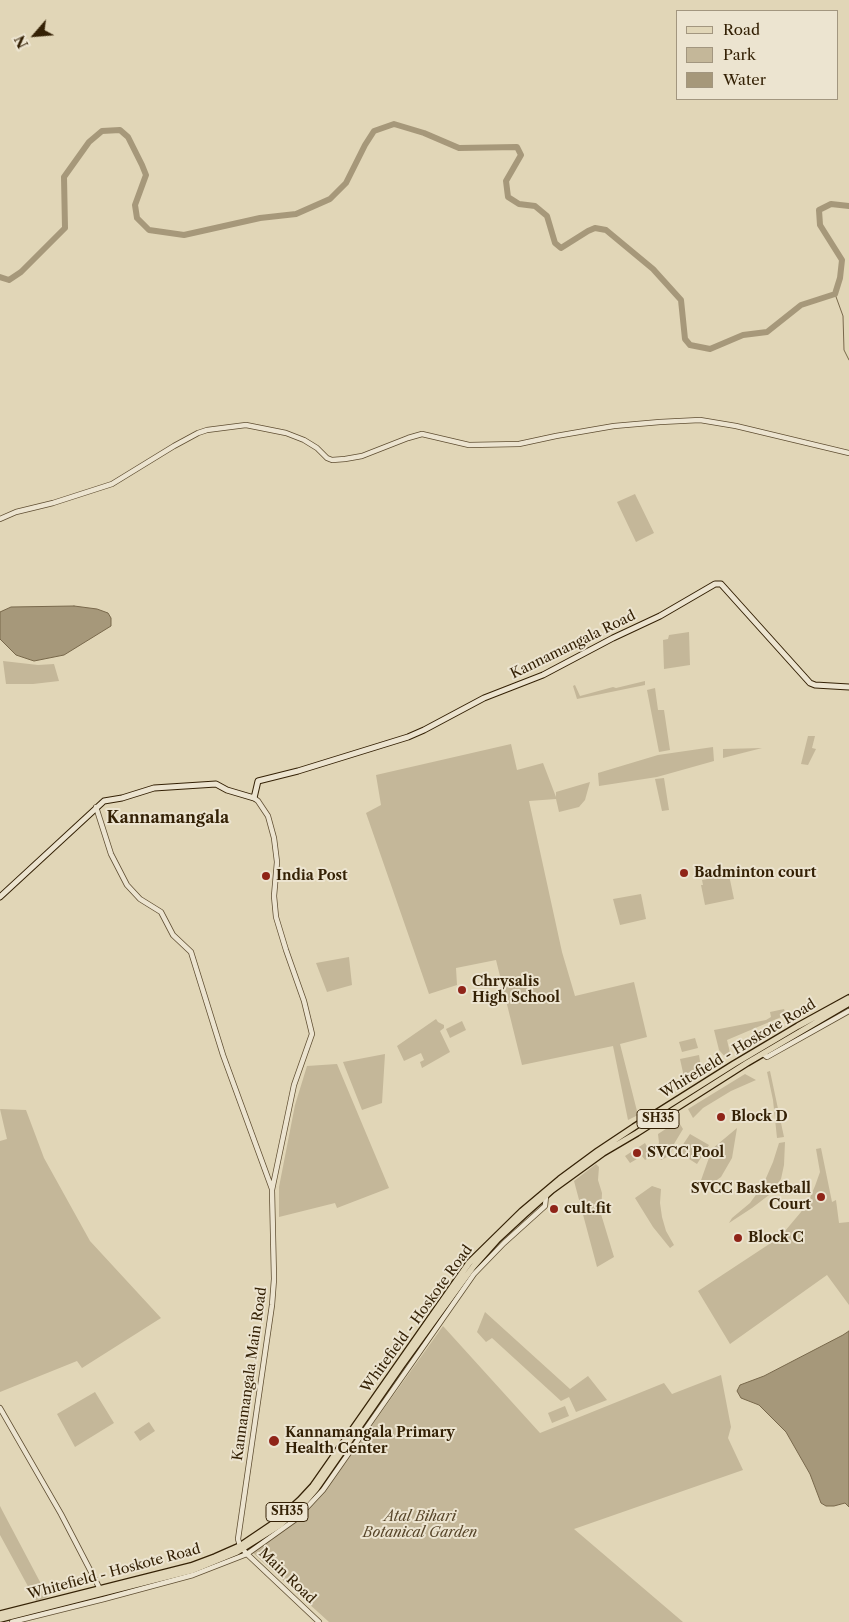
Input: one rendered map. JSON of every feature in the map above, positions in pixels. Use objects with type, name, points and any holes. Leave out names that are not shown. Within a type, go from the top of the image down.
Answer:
[{"type":"main road","name":"Kannamangala Road","points":[[254,798],[258,781],[298,772],[408,737],[484,698],[543,675],[613,638],[660,616],[718,583],[721,584],[810,684],[849,687]]},
{"type":"main road","points":[[0,898],[104,801],[154,788],[216,784],[232,792],[254,798]]},
{"type":"main road","name":"Whitefield - Hoskote Road","points":[[0,1619],[102,1594],[191,1566],[241,1547],[280,1525],[316,1490],[462,1281],[498,1239],[546,1196],[636,1130],[734,1064],[849,998]]},
{"type":"main road","name":"Whitefield - Hoskote Road","points":[[241,1547],[276,1521],[313,1486],[469,1263],[493,1238],[546,1190],[598,1151],[763,1054],[816,1018],[849,1003]]},
{"type":"main road","name":"Whitefield - Hoskote Road","points":[[0,1614],[102,1594]]},
{"type":"street","points":[[0,519],[16,512],[53,503],[112,484],[198,433],[206,430],[246,425],[286,433],[317,448],[327,458],[332,460],[345,460],[362,456],[422,434],[469,445],[519,444],[614,426],[700,420],[736,426],[849,453]]},
{"type":"street","name":"Kannamangala Main Road","points":[[241,1547],[238,1539],[239,1528],[270,1326],[273,1291],[274,1220],[272,1190],[294,1085],[312,1034],[304,1001],[276,917],[274,896],[277,862],[274,838],[268,816],[260,803],[254,798]]},
{"type":"street","points":[[96,807],[111,854],[127,885],[140,899],[160,912],[173,935],[191,952],[223,1055],[272,1190]]},
{"type":"street","points":[[763,1054],[767,1057],[849,1011]]},
{"type":"street","points":[[12,1622],[102,1594],[193,1575],[247,1554],[296,1519],[320,1493],[474,1274],[504,1243],[545,1206],[546,1196]]},
{"type":"street","points":[[0,1408],[61,1514],[102,1594]]},
{"type":"street","name":"Main Road","points":[[241,1547],[319,1622]]},
{"type":"green space","points":[[635,494],[654,533],[636,542],[617,502]]},
{"type":"green space","points":[[689,632],[690,665],[664,669],[663,640],[668,639],[669,635]]},
{"type":"green space","points":[[3,661],[38,665],[54,664],[59,681],[33,684],[6,684]]},
{"type":"green space","points":[[645,681],[645,685],[577,699],[573,686],[575,685],[580,696]]},
{"type":"green space","points":[[655,688],[658,710],[664,710],[670,750],[659,752],[647,690]]},
{"type":"green space","points":[[808,736],[815,736],[812,748],[816,749],[808,765],[801,764]]},
{"type":"green space","points":[[511,744],[517,770],[543,763],[556,797],[556,792],[590,782],[585,800],[579,807],[559,812],[556,799],[529,801],[562,952],[575,996],[634,982],[647,1037],[620,1044],[638,1115],[628,1120],[613,1046],[522,1065],[496,960],[456,968],[457,985],[429,994],[366,813],[381,805],[376,775]]},
{"type":"green space","points":[[713,747],[714,761],[657,777],[599,786],[598,773],[658,755]]},
{"type":"green space","points":[[762,748],[723,758],[723,749]]},
{"type":"green space","points":[[664,778],[669,810],[662,811],[655,779]]},
{"type":"green space","points":[[729,875],[734,899],[705,905],[701,885],[703,885],[702,880]]},
{"type":"green space","points":[[641,894],[646,919],[620,925],[613,899]]},
{"type":"green space","points":[[349,957],[352,985],[327,992],[316,963]]},
{"type":"green space","points":[[784,1009],[786,1015],[727,1040],[731,1057],[727,1059],[719,1050],[714,1030],[766,1020],[771,1017],[770,1012]]},
{"type":"green space","points":[[436,1019],[444,1025],[444,1028],[440,1031],[450,1052],[422,1068],[420,1062],[424,1060],[421,1053],[404,1061],[397,1046]]},
{"type":"green space","points":[[462,1021],[466,1030],[450,1038],[446,1029]]},
{"type":"green space","points":[[695,1038],[698,1048],[682,1052],[679,1042]]},
{"type":"green space","points":[[385,1054],[382,1103],[362,1110],[343,1062]]},
{"type":"green space","points":[[699,1055],[702,1073],[684,1077],[680,1059]]},
{"type":"green space","points":[[337,1064],[389,1188],[337,1208],[335,1203],[279,1217],[279,1187],[295,1105],[307,1066]]},
{"type":"green space","points":[[770,1071],[784,1137],[777,1138],[773,1100],[767,1072]]},
{"type":"green space","points":[[745,1074],[756,1080],[731,1091],[703,1108],[693,1118],[688,1109]]},
{"type":"green space","points":[[0,1109],[26,1110],[44,1158],[90,1241],[161,1318],[82,1368],[77,1361],[0,1392],[0,1141],[7,1139]]},
{"type":"green space","points":[[678,1121],[683,1129],[674,1144],[671,1155],[661,1160],[654,1150],[659,1143],[658,1134]]},
{"type":"green space","points":[[737,1128],[732,1158],[721,1177],[706,1188],[699,1186],[712,1149]]},
{"type":"green space","points":[[690,1134],[709,1145],[697,1164],[678,1152]]},
{"type":"green space","points":[[785,1142],[781,1179],[769,1195],[729,1223],[732,1218],[750,1203],[763,1185],[779,1143]]},
{"type":"green space","name":"SVCC Pool","points":[[645,1143],[652,1156],[645,1160],[642,1156],[630,1163],[625,1156]]},
{"type":"green space","points":[[821,1148],[832,1202],[836,1200],[839,1223],[849,1222],[849,1305],[827,1275],[730,1344],[698,1291],[786,1233],[785,1231],[809,1200],[815,1186],[820,1172],[816,1149]]},
{"type":"green space","points":[[596,1164],[599,1167],[598,1180],[602,1193],[601,1214],[614,1257],[597,1267],[574,1181]]},
{"type":"green space","points":[[652,1186],[661,1189],[662,1217],[666,1231],[674,1245],[670,1248],[653,1227],[635,1198]]},
{"type":"green space","points":[[485,1312],[570,1389],[588,1376],[607,1400],[576,1412],[569,1397],[561,1401],[492,1338],[486,1342],[477,1332]]},
{"type":"green space","name":"Atal Bihari Botanical Garden","points":[[443,1326],[540,1433],[664,1383],[672,1394],[721,1375],[731,1427],[728,1438],[743,1470],[574,1529],[683,1622],[329,1622],[253,1553],[298,1519],[322,1495]]},
{"type":"green space","points":[[95,1392],[114,1423],[75,1447],[57,1414]]},
{"type":"green space","points":[[565,1406],[569,1416],[552,1423],[548,1413]]},
{"type":"green space","points":[[149,1422],[155,1431],[140,1441],[134,1432]]},
{"type":"green space","points":[[0,1506],[48,1597],[36,1601],[0,1535]]},
{"type":"water","points":[[74,606],[97,609],[108,613],[111,618],[111,626],[64,655],[34,661],[16,655],[0,639],[0,612],[11,607]]},
{"type":"water","points":[[849,1331],[849,1507],[845,1503],[826,1506],[821,1503],[810,1474],[786,1432],[759,1405],[741,1398],[737,1391],[740,1385],[764,1376]]},
{"type":"waterway","points":[[0,277],[9,280],[21,272],[65,228],[64,177],[89,142],[102,131],[120,130],[128,137],[142,165],[146,175],[135,205],[137,218],[149,230],[184,235],[260,218],[296,214],[330,199],[346,183],[374,131],[394,124],[424,133],[459,148],[517,147],[521,155],[506,181],[508,197],[519,204],[535,206],[547,216],[555,243],[561,248],[595,228],[606,230],[653,269],[681,300],[685,339],[690,345],[710,349],[743,335],[767,332],[801,305],[835,294],[840,278],[842,260],[820,225],[819,210],[831,204],[849,206]]},
{"type":"waterway","points":[[835,294],[843,316],[844,350],[849,360]]},
{"type":"place","name":"Badminton court","points":[[684,873]]},
{"type":"place","name":"India Post","points":[[266,876]]},
{"type":"place","name":"Chrysalis High School","points":[[462,990]]},
{"type":"place","name":"Block D","points":[[721,1117]]},
{"type":"place","name":"SVCC Pool","points":[[637,1153]]},
{"type":"place","name":"SVCC Basketball Court","points":[[821,1197]]},
{"type":"place","name":"cult.fit","points":[[554,1209]]},
{"type":"place","name":"Block C","points":[[738,1238]]},
{"type":"place","name":"Kannamangala Primary Health Center","points":[[274,1441]]},
{"type":"district","name":"Kannamangala","points":[[168,818]]}]
